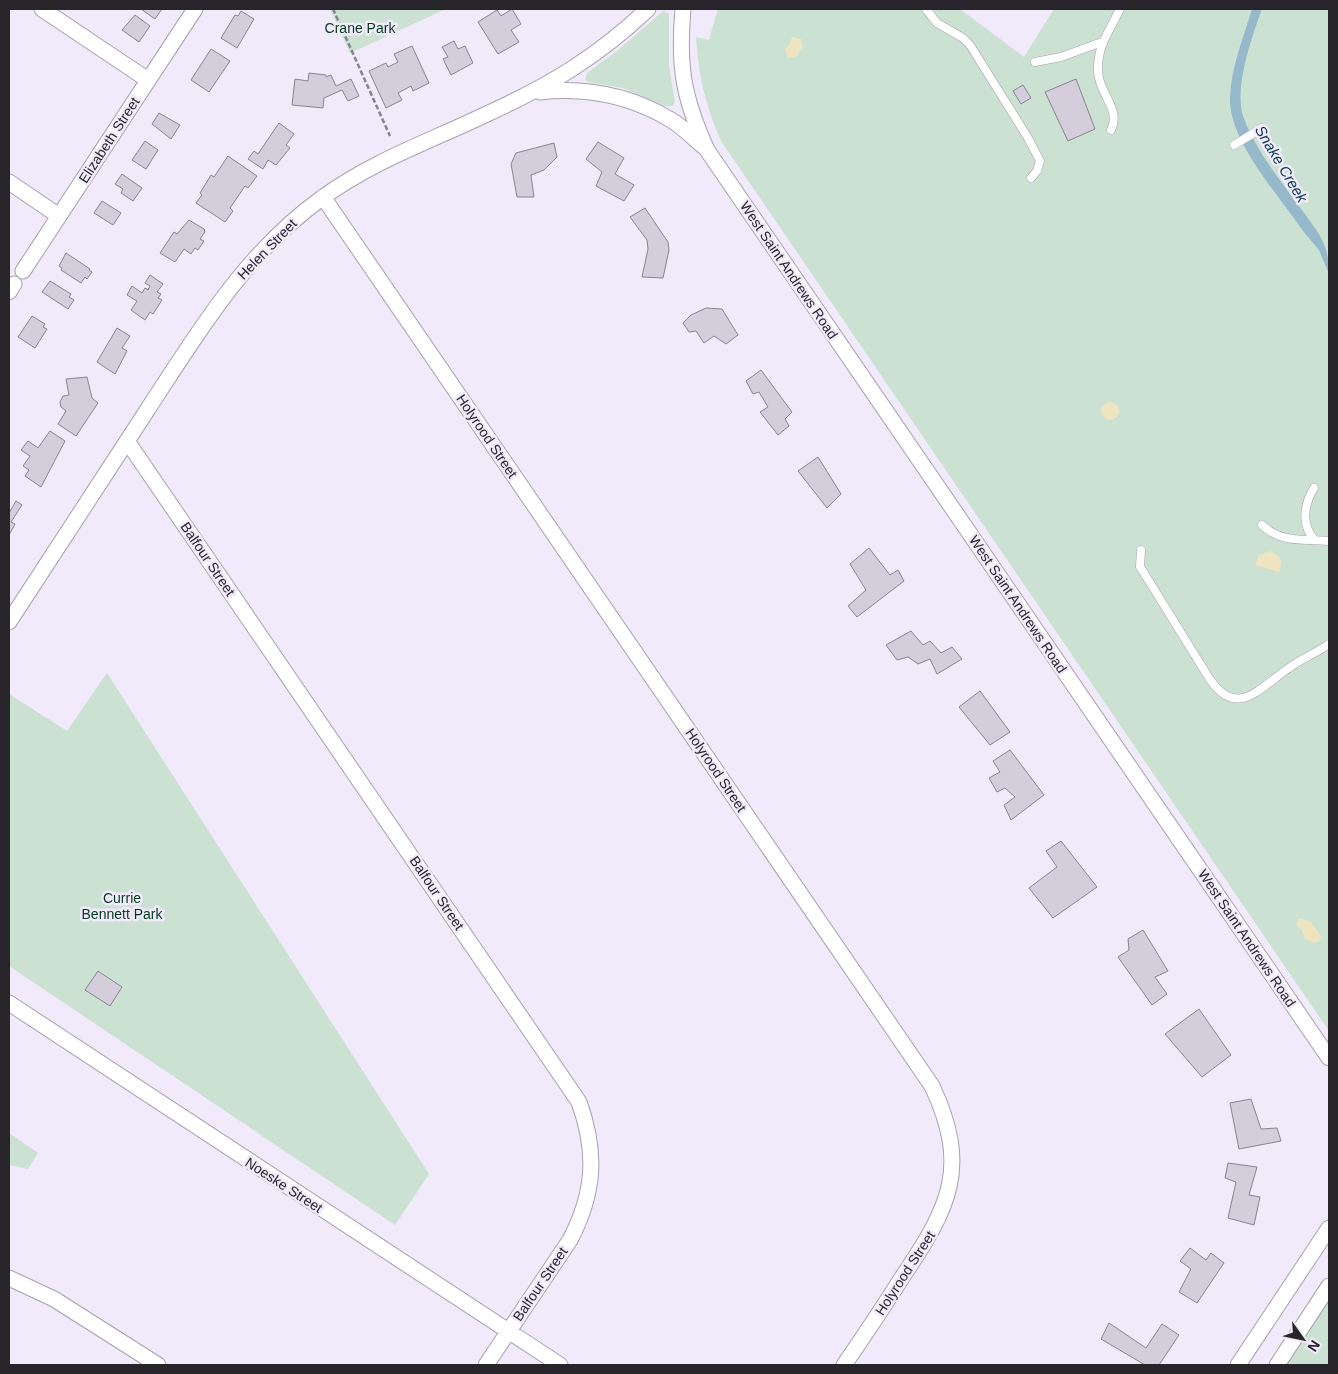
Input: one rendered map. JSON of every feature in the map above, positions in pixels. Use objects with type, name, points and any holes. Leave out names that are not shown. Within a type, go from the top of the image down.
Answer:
[{"type":"street","points":[[42,9],[148,80]]},
{"type":"street","name":"Elizabeth Street","points":[[15,282],[195,9]]},
{"type":"street","name":"Helen Street","points":[[9,622],[230,288],[255,258],[289,224],[323,197],[367,170],[532,93],[575,68],[602,49],[648,9]]},
{"type":"street","name":"West Saint Andrews Road","points":[[683,9],[679,45],[681,70],[694,120],[707,150],[1329,1058]]},
{"type":"street","name":"West Saint Andrews Road","points":[[532,93],[581,90],[612,95],[633,102],[672,121],[707,150]]},
{"type":"street","points":[[9,182],[59,216]]},
{"type":"street","name":"Holyrood Street","points":[[323,197],[932,1086],[942,1106],[949,1129],[952,1163],[943,1207],[932,1232],[844,1365]]},
{"type":"street","name":"Balfour Street","points":[[127,442],[579,1102],[588,1128],[591,1156],[587,1201],[570,1240],[486,1365]]},
{"type":"street","name":"Noeske Street","points":[[9,1003],[560,1365]]},
{"type":"street","points":[[1238,1365],[1329,1228]]},
{"type":"street","points":[[9,1278],[54,1299],[137,1360],[158,1365]]},
{"type":"street","points":[[1277,1365],[1329,1286]]},
{"type":"lane","points":[[926,9],[937,23],[963,38],[970,45],[1028,138],[1040,161],[1037,171],[1031,178]]},
{"type":"lane","points":[[1111,130],[1115,121],[1115,113],[1103,93],[1098,67],[1102,42],[1120,9]]},
{"type":"lane","points":[[1035,62],[1061,57],[1102,42]]},
{"type":"lane","points":[[1237,143],[1262,128]]},
{"type":"lane","points":[[1314,488],[1306,504],[1305,517],[1306,527],[1314,539]]},
{"type":"lane","points":[[1262,525],[1276,535],[1289,540],[1314,539],[1329,541]]},
{"type":"lane","points":[[1141,550],[1140,566],[1144,573],[1209,678],[1218,691],[1227,698],[1236,699],[1252,695],[1288,668],[1329,644]]},
{"type":"path","points":[[334,9],[390,136]]},
{"type":"green space","name":"Crane Park","points":[[330,9],[446,9],[350,53]]},
{"type":"green space","points":[[718,9],[960,9],[1024,57],[1054,9],[1329,9],[1329,1031],[721,141],[704,90],[696,37],[709,40]]},
{"type":"green space","points":[[663,11],[669,14],[669,67],[675,102],[673,106],[665,106],[623,88],[588,82],[585,79],[588,72],[617,51]]},
{"type":"green space","name":"Currie Bennett Park","points":[[107,673],[429,1174],[395,1225],[9,966],[9,694],[67,731]]},
{"type":"green space","points":[[9,1133],[38,1153],[28,1169],[9,1165]]},
{"type":"green space","points":[[1329,1294],[1329,1365],[1283,1365]]},
{"type":"sand","points":[[792,37],[801,39],[803,46],[797,56],[788,58],[785,50]]},
{"type":"sand","points":[[1106,402],[1114,402],[1119,407],[1117,418],[1106,420],[1101,415],[1101,407]]},
{"type":"sand","points":[[1271,551],[1282,562],[1279,572],[1255,565],[1259,555]]},
{"type":"sand","points":[[1299,918],[1311,922],[1321,936],[1320,941],[1314,943],[1305,939],[1302,930],[1296,925]]},
{"type":"water","points":[[1252,9],[1262,9],[1249,47],[1242,77],[1241,104],[1243,116],[1261,153],[1322,239],[1329,263],[1329,274],[1319,250],[1269,185],[1246,150],[1232,115],[1230,98],[1233,75]]},
{"type":"building","points":[[141,9],[162,9],[155,19]]},
{"type":"building","points":[[512,9],[521,24],[511,30],[519,42],[498,54],[478,22],[497,10],[501,16]]},
{"type":"building","points":[[241,11],[254,19],[237,48],[221,38],[235,15],[238,16]]},
{"type":"building","points":[[135,15],[150,26],[139,42],[122,30]]},
{"type":"building","points":[[454,41],[458,49],[465,46],[473,63],[451,75],[443,59],[448,57],[442,47]]},
{"type":"building","points":[[412,46],[429,83],[413,91],[411,86],[398,93],[402,100],[386,108],[369,71],[386,63],[388,67],[398,62],[394,54]]},
{"type":"building","points":[[211,49],[230,61],[209,92],[191,80]]},
{"type":"building","points":[[309,73],[326,75],[326,77],[331,75],[336,86],[351,79],[359,96],[348,101],[342,90],[324,98],[323,108],[292,105],[295,79],[308,81]]},
{"type":"building","points":[[1076,79],[1095,129],[1068,141],[1045,92]]},
{"type":"building","points":[[1023,85],[1031,98],[1021,104],[1013,91]]},
{"type":"building","points":[[159,113],[180,125],[171,139],[152,124]]},
{"type":"building","points":[[279,123],[294,134],[286,145],[290,148],[276,165],[268,160],[263,169],[248,159],[254,151],[258,154]]},
{"type":"building","points":[[145,141],[158,150],[146,169],[132,160]]},
{"type":"building","points":[[598,142],[624,158],[615,174],[634,185],[624,201],[596,186],[602,172],[586,159]]},
{"type":"building","points":[[554,143],[557,157],[544,170],[531,175],[534,197],[517,197],[511,164],[516,153]]},
{"type":"building","points":[[228,156],[257,176],[248,188],[245,186],[230,208],[233,211],[225,222],[196,203],[202,195],[200,193],[211,175],[214,177]]},
{"type":"building","points":[[122,174],[142,188],[133,201],[121,193],[123,189],[115,184]]},
{"type":"building","points":[[102,201],[121,213],[113,225],[94,213]]},
{"type":"building","points":[[645,208],[668,242],[669,250],[663,278],[642,277],[648,249],[647,240],[630,217]]},
{"type":"building","points":[[189,220],[204,229],[205,232],[200,239],[204,241],[198,250],[195,248],[191,254],[184,249],[175,262],[160,253],[174,232],[177,234]]},
{"type":"building","points":[[66,253],[92,272],[81,283],[61,270],[62,268],[59,266]]},
{"type":"building","points":[[150,275],[163,284],[157,292],[161,294],[158,298],[162,300],[153,314],[150,312],[145,320],[131,310],[137,301],[127,295],[132,286],[142,293],[145,288],[148,290],[150,286],[145,283]]},
{"type":"building","points":[[50,281],[71,294],[69,297],[74,300],[68,309],[42,292]]},
{"type":"building","points":[[706,308],[722,309],[738,335],[726,344],[714,336],[704,343],[696,331],[689,332],[683,323],[691,315]]},
{"type":"building","points":[[32,316],[45,324],[43,327],[47,329],[35,348],[18,337]]},
{"type":"building","points":[[117,328],[130,336],[122,348],[127,351],[115,374],[97,362]]},
{"type":"building","points":[[761,370],[792,412],[785,419],[789,426],[778,435],[760,412],[768,407],[759,392],[753,394],[746,381]]},
{"type":"building","points":[[87,377],[92,398],[98,403],[76,436],[58,424],[66,411],[61,407],[60,402],[63,396],[69,395],[66,379]]},
{"type":"building","points":[[50,431],[65,441],[41,487],[25,476],[29,470],[23,466],[30,456],[21,450],[28,441],[38,448]]},
{"type":"building","points":[[818,457],[841,494],[827,508],[798,471]]},
{"type":"building","points":[[16,501],[22,505],[11,522],[15,524],[9,535],[9,513]]},
{"type":"building","points":[[869,548],[890,575],[898,570],[904,581],[857,617],[848,606],[866,590],[850,564]]},
{"type":"building","points":[[911,631],[923,645],[930,641],[941,653],[952,647],[962,659],[937,674],[930,659],[918,664],[908,657],[897,660],[886,645]]},
{"type":"building","points":[[980,691],[1010,732],[990,745],[959,707]]},
{"type":"building","points":[[1010,750],[1044,795],[1011,820],[1004,805],[1015,797],[1005,788],[997,792],[989,778],[1000,772],[993,761]]},
{"type":"building","points":[[1061,841],[1097,887],[1053,918],[1029,888],[1057,867],[1046,851]]},
{"type":"building","points":[[1143,930],[1168,971],[1155,977],[1167,994],[1152,1005],[1118,957],[1129,950],[1128,939]]},
{"type":"building","points":[[98,971],[122,987],[110,1006],[85,990]]},
{"type":"building","points":[[1199,1009],[1231,1055],[1202,1077],[1165,1034]]},
{"type":"building","points":[[1251,1099],[1261,1129],[1277,1128],[1281,1141],[1239,1149],[1230,1103]]},
{"type":"building","points":[[1228,1163],[1257,1167],[1249,1195],[1260,1197],[1254,1225],[1228,1218],[1236,1182],[1225,1178]]},
{"type":"building","points":[[1190,1248],[1206,1260],[1211,1253],[1224,1263],[1197,1303],[1179,1292],[1191,1269],[1180,1261]]},
{"type":"building","points":[[1109,1323],[1146,1348],[1162,1324],[1179,1335],[1159,1365],[1145,1365],[1101,1339]]},
{"type":"water label","name":"Snake Creek","points":[[1281,164]]}]
